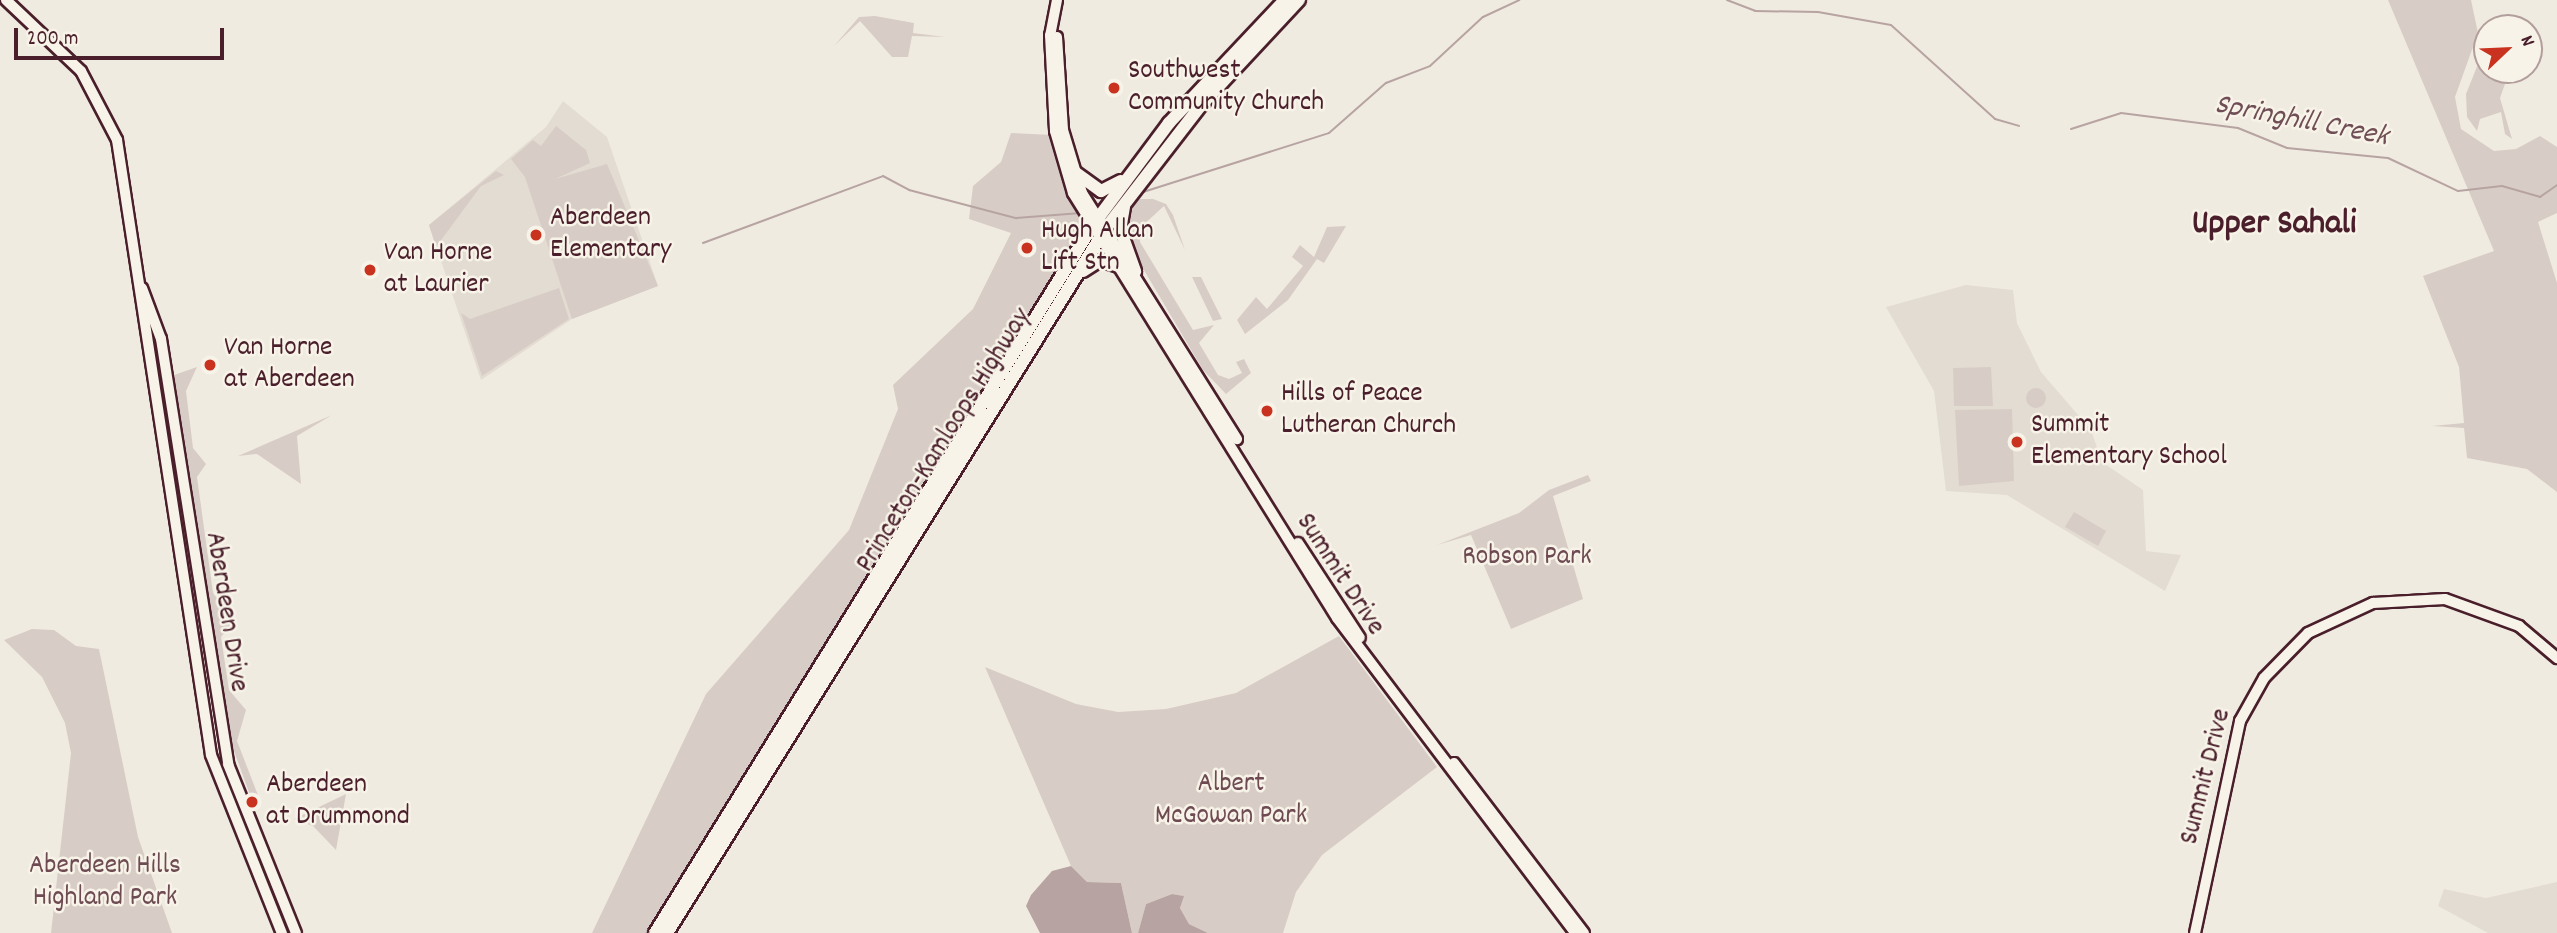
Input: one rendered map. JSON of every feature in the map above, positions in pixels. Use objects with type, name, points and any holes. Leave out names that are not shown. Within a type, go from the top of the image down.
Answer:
[{"type":"main road","name":"Aberdeen Drive","points":[[6,0],[71,59],[103,105],[121,154],[142,288],[161,339],[228,764],[296,933]]},
{"type":"main road","points":[[1057,0],[1049,50],[1057,147],[1099,226]]},
{"type":"main road","name":"Princeton-Kamloops Highway","points":[[655,933],[1099,226],[1127,177],[1285,0]]},
{"type":"main road","name":"Princeton-Kamloops Highway","points":[[667,933],[1070,283],[1099,226],[1128,197],[1299,0]]},
{"type":"main road","points":[[1054,18],[1072,170],[1099,226]]},
{"type":"main road","points":[[1072,170],[1101,191],[1127,177]]},
{"type":"main road","points":[[1128,197],[1120,229],[1135,271]]},
{"type":"main road","name":"Summit Drive","points":[[1099,226],[1121,267],[1337,618],[1575,933]]},
{"type":"main road","name":"Summit Drive","points":[[1099,226],[1135,271],[1344,613],[1584,933]]},
{"type":"main road","points":[[1070,283],[1100,260],[1121,267]]},
{"type":"main road","name":"Aberdeen Drive","points":[[142,288],[139,300],[211,755],[282,933]]},
{"type":"main road","name":"Summit Drive","points":[[2195,933],[2240,722],[2264,678],[2308,634],[2372,603],[2445,599],[2519,626],[2557,658]]},
{"type":"shaded area","name":"Aberdeen Elementary","points":[[563,101],[607,137],[658,286],[572,319],[481,380],[429,225],[546,127]]},
{"type":"shaded area","name":"Summit Elementary School","points":[[1966,285],[2013,290],[2017,323],[2041,372],[2091,430],[2102,462],[2143,490],[2146,551],[2181,555],[2165,591],[2007,495],[1946,491],[1934,391],[1886,307]]},
{"type":"shaded area","points":[[1071,866],[1087,882],[1121,883],[1132,933],[1040,933],[1026,906],[1031,895],[1052,871]]},
{"type":"shaded area","points":[[2557,882],[2557,933],[2488,933],[2438,906],[2444,889],[2486,898]]},
{"type":"shaded area","points":[[1172,894],[1184,896],[1180,908],[1189,924],[1208,933],[1138,933],[1146,904]]},
{"type":"green space","points":[[2388,0],[2471,0],[2474,14],[2473,47],[2455,97],[2461,129],[2494,151],[2516,149],[2540,136],[2557,147],[2557,213],[2538,222],[2557,283],[2557,492],[2527,469],[2467,458],[2464,428],[2432,426],[2464,423],[2459,367],[2423,276],[2494,251]]},
{"type":"green space","points":[[875,16],[914,23],[913,33],[945,37],[912,36],[908,57],[892,57],[860,21],[834,46],[859,17]]},
{"type":"green space","points":[[2473,76],[2473,84],[2505,84],[2500,98],[2512,139],[2505,134],[2501,112],[2480,119],[2477,131],[2467,117],[2466,94]]},
{"type":"green space","points":[[556,126],[586,150],[590,163],[555,179],[607,164],[658,286],[572,319],[525,177],[511,159],[533,140],[541,146]]},
{"type":"green space","points":[[1011,133],[1053,135],[1084,222],[1013,348],[680,886],[646,933],[592,933],[706,694],[849,530],[898,409],[893,385],[973,309],[1011,233],[969,219],[973,186],[1001,162]]},
{"type":"green space","points":[[496,171],[504,175],[481,186],[436,247],[429,225]]},
{"type":"green space","points":[[1133,199],[1153,199],[1166,204],[1173,215],[1185,250],[1164,206],[1141,227],[1140,242],[1193,330],[1214,325],[1199,343],[1218,375],[1229,379],[1242,373],[1236,362],[1244,359],[1251,373],[1226,394],[1203,370],[1125,238]]},
{"type":"green space","points":[[1346,226],[1324,263],[1317,259],[1288,300],[1245,334],[1237,320],[1256,297],[1267,309],[1303,266],[1292,257],[1300,245],[1314,257],[1327,227]]},
{"type":"green space","points":[[1192,277],[1201,277],[1222,319],[1213,321]]},
{"type":"green space","points":[[559,288],[569,319],[482,376],[461,313],[470,319]]},
{"type":"green space","points":[[197,367],[186,391],[193,448],[206,464],[197,477],[213,593],[234,621],[221,637],[229,690],[246,710],[237,741],[261,803],[254,806],[226,729],[174,375]]},
{"type":"green space","points":[[1991,367],[1993,406],[1954,406],[1953,368]]},
{"type":"green space","points":[[2036,388],[2043,391],[2046,398],[2043,405],[2036,408],[2029,405],[2026,398],[2029,391]]},
{"type":"green space","points":[[2012,409],[2014,481],[1959,486],[1955,410]]},
{"type":"green space","points":[[332,415],[297,436],[301,484],[257,454],[238,456]]},
{"type":"green space","name":"Robson Park","points":[[1588,475],[1591,481],[1553,496],[1583,599],[1511,629],[1471,535],[1437,545],[1519,513],[1549,490]]},
{"type":"green space","points":[[2074,512],[2106,531],[2098,546],[2065,527]]},
{"type":"green space","name":"Aberdeen Hills Highland Park","points":[[32,629],[54,630],[76,646],[99,649],[138,837],[172,933],[51,933],[71,753],[65,723],[42,677],[4,640]]},
{"type":"green space","name":"Albert McGowan Park","points":[[1339,636],[1437,767],[1322,855],[1296,892],[1283,933],[1208,933],[1189,924],[1180,908],[1183,896],[1172,894],[1146,904],[1138,933],[1132,933],[1121,883],[1087,882],[1071,866],[985,667],[1076,704],[1118,712],[1166,709],[1236,693]]},
{"type":"green space","points":[[346,794],[336,850],[313,826],[294,819]]},
{"type":"waterway","name":"Springhill Creek","points":[[1140,193],[1329,133],[1386,83],[1430,66],[1483,17],[1519,0]]},
{"type":"waterway","name":"Springhill Creek","points":[[1727,0],[1755,11],[1818,12],[1891,25],[1995,119],[2019,126]]},
{"type":"waterway","name":"Springhill Creek","points":[[2071,129],[2121,113],[2238,128],[2287,148],[2388,158],[2458,191],[2502,186],[2540,197],[2557,185]]},
{"type":"waterway","name":"Springhill Creek","points":[[703,243],[883,176],[909,190],[1016,218],[1081,213]]},
{"type":"place","name":"Southwest Community Church","points":[[1114,88]]},
{"type":"place","name":"Aberdeen Elementary","points":[[536,235]]},
{"type":"place","name":"Hugh Allan Lift Stn","points":[[1027,248]]},
{"type":"place","name":"Van Horne at Laurier","points":[[370,270]]},
{"type":"place","name":"Van Horne at Aberdeen","points":[[210,365]]},
{"type":"place","name":"Hills of Peace Lutheran Church","points":[[1267,411]]},
{"type":"place","name":"Summit Elementary School","points":[[2017,442]]},
{"type":"place","name":"Aberdeen at Drummond","points":[[252,802]]},
{"type":"district","name":"Upper Sahali","points":[[2274,225]]}]
